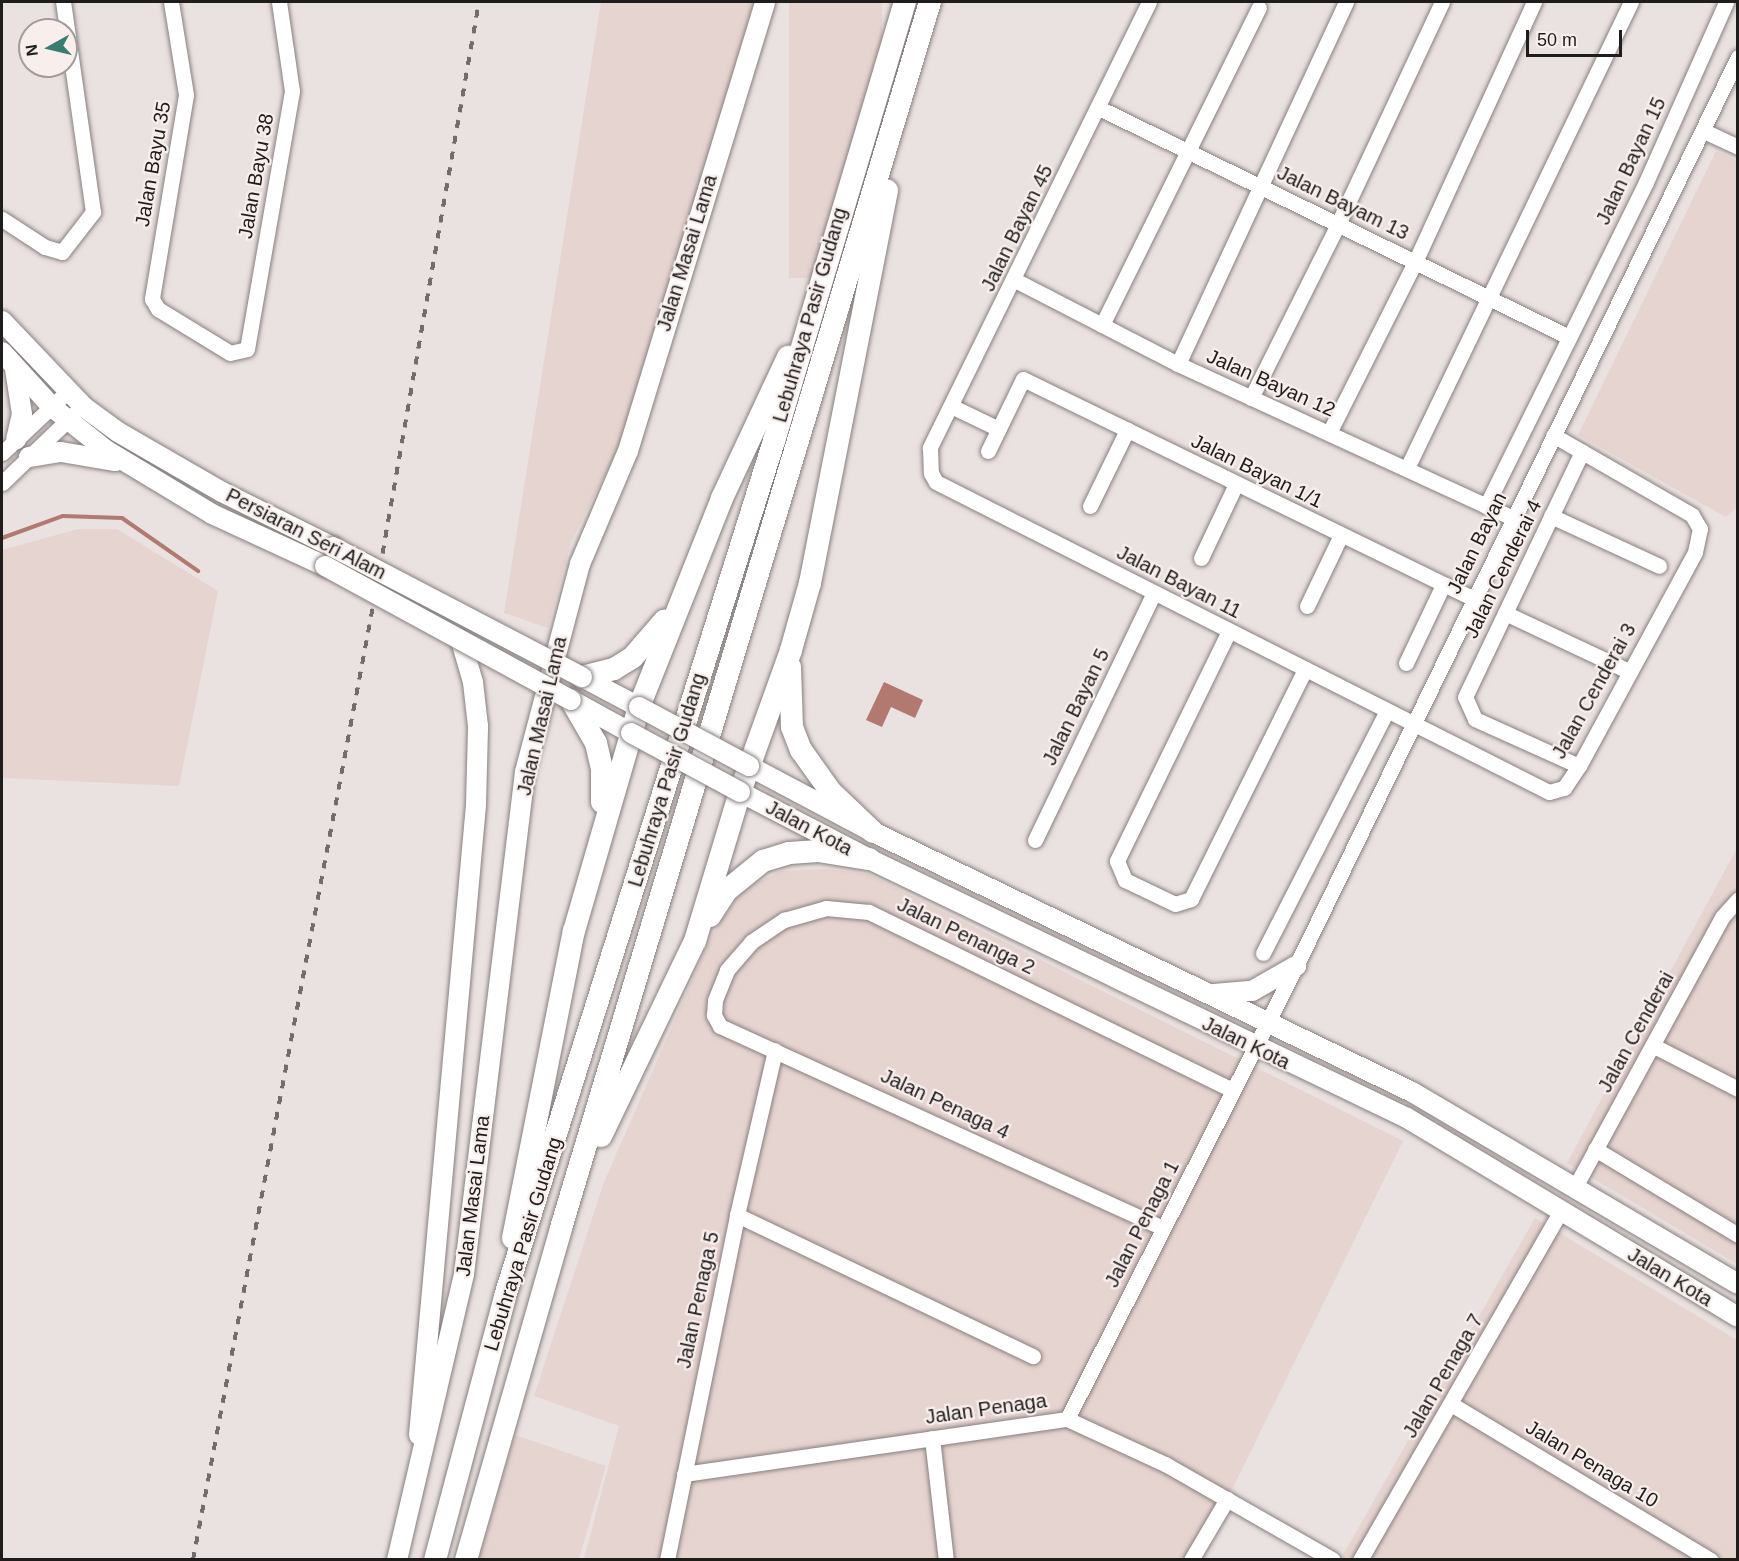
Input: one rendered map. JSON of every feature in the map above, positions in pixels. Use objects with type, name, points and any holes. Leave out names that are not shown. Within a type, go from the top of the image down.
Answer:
[{"type":"highway","name":"Lebuhraya Pasir Gudang","points":[[435,1560],[505,1296],[774,441],[806,322],[905,2]]},
{"type":"highway","name":"Lebuhraya Pasir Gudang","points":[[466,1560],[561,1228],[930,2]]},
{"type":"highway","points":[[695,941],[740,792],[791,650],[810,583],[889,182],[897,115]]},
{"type":"highway","points":[[505,1296],[518,1200],[574,931],[600,833],[639,707],[681,595],[766,397],[806,322]]},
{"type":"highway","points":[[582,677],[614,669],[633,657],[651,639],[681,595]]},
{"type":"highway","points":[[791,650],[792,727],[801,750],[831,792],[873,832]]},
{"type":"highway","points":[[571,700],[599,754],[603,784],[600,833]]},
{"type":"highway","points":[[561,1228],[606,1123],[695,941],[726,891],[763,861],[789,853],[818,851],[869,859]]},
{"type":"main road","name":"Jalan Masai Lama","points":[[397,1560],[464,1274],[525,772],[580,564],[628,451],[765,2]]},
{"type":"main road","name":"Persiaran Seri Alam","points":[[2,321],[68,391],[76,413],[132,466],[212,514],[325,566],[632,733]]},
{"type":"main road","points":[[8,359],[22,414],[9,446]]},
{"type":"main road","name":"Persiaran Seri Alam","points":[[8,359],[52,407],[76,413],[118,432],[222,492],[333,547],[639,707]]},
{"type":"main road","points":[[29,457],[85,453],[132,466]]},
{"type":"main road","points":[[418,1477],[426,1328],[476,805],[478,726],[473,682],[462,641]]},
{"type":"main road","name":"Jalan Kota","points":[[639,707],[873,832],[1412,1092],[1737,1284]]},
{"type":"main road","name":"Jalan Kota","points":[[632,733],[869,859],[1254,1048],[1407,1118],[1737,1317]]},
{"type":"main road","points":[[1208,994],[1252,991],[1296,966]]},
{"type":"main road","points":[[426,1328],[435,1341],[451,1335]]},
{"type":"street","points":[[2,219],[45,247],[62,252],[93,212],[63,2]]},
{"type":"street","name":"Jalan Bayu 35","points":[[171,2],[186,95],[152,299],[158,309],[231,353],[240,352]]},
{"type":"street","name":"Jalan Bayu 38","points":[[240,352],[247,349],[292,91],[279,2]]},
{"type":"street","name":"Jalan Bayan 45","points":[[931,473],[930,448],[1015,280],[1149,2]]},
{"type":"street","points":[[1178,364],[1346,2]]},
{"type":"street","points":[[1251,398],[1338,224],[1442,2]]},
{"type":"street","points":[[1329,433],[1415,262],[1534,2]]},
{"type":"street","points":[[1407,468],[1631,2]]},
{"type":"street","name":"Jalan Bayan 15","points":[[1486,506],[1646,182],[1726,2]]},
{"type":"street","points":[[1102,325],[1258,9]]},
{"type":"street","name":"Jalan Bayan","points":[[1254,1048],[1704,131],[1737,57]]},
{"type":"street","name":"Jalan Bayam 13","points":[[1099,108],[1569,337]]},
{"type":"street","points":[[1704,131],[1737,145]]},
{"type":"street","name":"Jalan Bayan 12","points":[[1015,280],[1178,364],[1513,518]]},
{"type":"street","name":"Jalan Bayan 1/1","points":[[999,429],[1023,380],[1474,599]]},
{"type":"street","points":[[9,446],[68,391]]},
{"type":"street","points":[[951,406],[999,429],[988,451]]},
{"type":"street","points":[[2,483],[76,413]]},
{"type":"street","points":[[1090,506],[1127,430]]},
{"type":"street","points":[[1553,435],[1582,452]]},
{"type":"street","name":"Jalan Cenderai 4","points":[[1579,766],[1475,719],[1466,704],[1468,688],[1582,452]]},
{"type":"street","name":"Jalan Cenderai 3","points":[[1413,723],[1549,792],[1564,788],[1579,766],[1628,671],[1695,552],[1701,529],[1692,515],[1582,452]]},
{"type":"street","name":"Jalan Bayan 11","points":[[931,473],[941,487],[1413,723]]},
{"type":"street","points":[[1201,558],[1236,484]]},
{"type":"street","points":[[1551,516],[1659,567]]},
{"type":"street","points":[[1307,606],[1341,535]]},
{"type":"street","points":[[1406,663],[1443,585]]},
{"type":"street","name":"Jalan Bayan 5","points":[[1035,840],[1154,593]]},
{"type":"street","points":[[1505,613],[1628,671]]},
{"type":"street","points":[[1229,631],[1117,861],[1125,880],[1175,903],[1191,899],[1305,669]]},
{"type":"street","points":[[1263,953],[1387,711]]},
{"type":"street","name":"Jalan Cenderai","points":[[1575,1187],[1654,1046],[1722,917],[1737,899]]},
{"type":"street","name":"Jalan Penanga 2","points":[[714,1014],[727,970],[751,942],[783,920],[826,908],[869,912],[1233,1090]]},
{"type":"street","name":"Jalan Penaga 4","points":[[714,1014],[720,1026],[1164,1228]]},
{"type":"street","points":[[1654,1046],[1737,1089]]},
{"type":"street","name":"Jalan Penaga 1","points":[[1067,1419],[1254,1048]]},
{"type":"street","name":"Jalan Penaga 5","points":[[667,1560],[737,1215],[776,1050]]},
{"type":"street","points":[[1595,1149],[1737,1235]]},
{"type":"street","name":"Jalan Penaga 7","points":[[1360,1560],[1560,1212]]},
{"type":"street","points":[[737,1215],[1033,1356]]},
{"type":"street","name":"Jalan Penaga 10","points":[[1451,1404],[1711,1560]]},
{"type":"street","name":"Jalan Penaga","points":[[684,1474],[1067,1419],[1165,1464],[1333,1560]]},
{"type":"street","points":[[932,1438],[946,1560]]},
{"type":"street","points":[[1191,1560],[1227,1499]]},
{"type":"shaded area","points":[[601,2],[755,2],[618,449],[571,542],[548,628],[504,613]]},
{"type":"shaded area","points":[[789,2],[882,2],[882,278],[789,278]]},
{"type":"shaded area","points":[[1716,151],[1738,161],[1738,506],[1726,517],[1578,435]]},
{"type":"shaded area","points":[[78,529],[117,529],[218,591],[179,786],[2,778],[2,550]]},
{"type":"shaded area","points":[[884,682],[923,700],[915,718],[891,707],[882,727],[866,720]]},
{"type":"shaded area","points":[[1737,848],[1737,1264],[1567,1163]]},
{"type":"shaded area","points":[[828,869],[868,874],[1403,1141],[1198,1559],[584,1559],[619,1426],[534,1396],[604,1182],[712,935],[742,890],[781,871]]},
{"type":"shaded area","points":[[1535,1218],[1737,1340],[1737,1559],[1340,1560]]},
{"type":"shaded area","points":[[515,1435],[606,1466],[579,1559],[479,1559]]},
{"type":"waterway","points":[[2,538],[63,516],[122,518],[198,571]]},
{"type":"railway","points":[[193,1560],[377,585],[479,2]]}]
